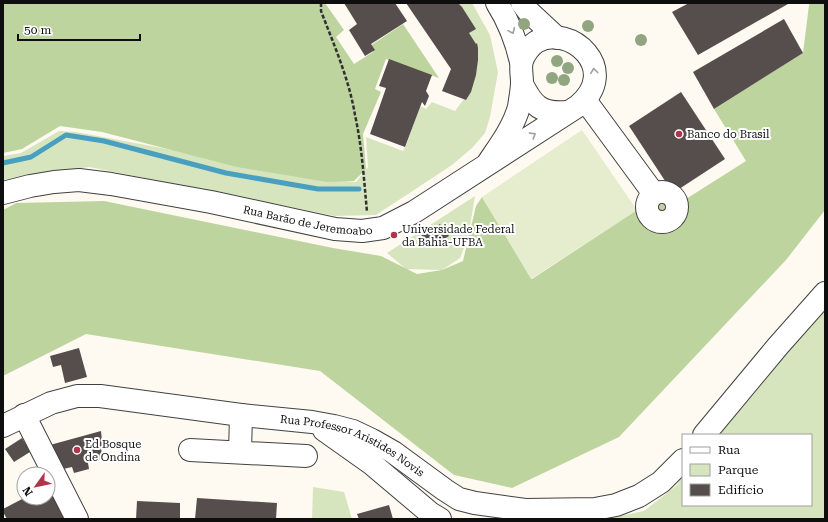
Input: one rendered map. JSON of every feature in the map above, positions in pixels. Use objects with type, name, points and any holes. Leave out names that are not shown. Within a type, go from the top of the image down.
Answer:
[{"type":"street","name":"Rua Barão de Jeremoabo","points":[[3,193],[30,186],[79,180],[111,184],[204,201],[335,229],[362,231],[383,228],[414,212],[488,163],[503,142],[513,123],[519,106],[522,84],[521,62],[515,38],[497,3]]},
{"type":"street","points":[[488,163],[585,100],[594,85],[596,76],[589,56],[579,46],[557,38],[528,11],[522,3]]},
{"type":"street","points":[[521,62],[529,48],[536,42],[543,39],[557,38]]},
{"type":"street","points":[[522,84],[528,97],[537,106],[546,111],[556,113],[568,112]]},
{"type":"street","points":[[585,100],[654,194]]},
{"type":"street","points":[[705,434],[778,346],[825,293]]},
{"type":"street","name":"Rua Professor Aristides Novis","points":[[3,426],[51,403],[77,396],[100,396],[241,415],[312,422],[353,431],[372,440],[393,452],[445,490],[460,499],[475,503],[525,510],[595,509],[616,505],[640,496],[661,482],[682,461]]},
{"type":"street","points":[[24,415],[77,519]]},
{"type":"street","points":[[240,452],[241,415]]},
{"type":"street","points":[[312,422],[350,447],[430,513],[440,519]]},
{"type":"street","points":[[190,450],[306,456]]},
{"type":"path","points":[[321,3],[321,11],[346,76],[355,115],[368,219]]},
{"type":"green space","points":[[3,3],[325,3],[344,30],[336,37],[354,64],[373,52],[370,46],[403,24],[439,78],[386,59],[375,89],[381,92],[363,134],[366,169],[354,181],[327,182],[237,167],[102,132],[60,126],[22,149],[3,153]]},
{"type":"green space","points":[[441,3],[472,3],[490,35],[498,72],[490,117],[485,133],[472,148],[452,165],[376,215],[335,216],[89,167],[3,180],[3,156],[21,153],[59,131],[76,132],[340,181],[356,182],[368,167],[366,137],[403,151],[420,106],[426,109],[432,102],[455,111],[464,99]]},
{"type":"green space","points":[[810,3],[825,3],[825,210],[786,260],[619,437],[512,488],[454,475],[320,371],[86,334],[3,376],[3,210],[16,203],[104,201],[333,248],[381,256],[417,274],[442,270],[463,261],[476,206],[482,197],[532,279],[637,210],[686,199],[746,161],[714,109],[803,53]]},
{"type":"green space","points":[[582,130],[637,210],[531,279],[482,197]]},
{"type":"green space","points":[[475,196],[468,238],[460,258],[442,270],[406,269],[387,253]]},
{"type":"green space","points":[[825,309],[825,519],[606,519],[644,511],[677,485],[682,478],[682,506],[812,506],[812,434],[712,434]]},
{"type":"green space","points":[[313,487],[344,492],[352,519],[312,519]]},
{"type":"building","points":[[344,3],[395,3],[407,21],[371,44],[375,50],[365,56],[349,30],[357,24]]},
{"type":"building","points":[[406,3],[458,3],[476,29],[469,33],[476,44],[477,43],[478,48],[476,75],[471,92],[466,100],[442,91],[451,69]]},
{"type":"building","points":[[689,3],[788,4],[698,55],[672,12]]},
{"type":"building","points":[[784,19],[803,53],[714,109],[693,72]]},
{"type":"building","points":[[389,59],[432,75],[426,91],[429,96],[425,106],[422,102],[405,147],[370,134],[386,88],[379,86]]},
{"type":"building","points":[[681,92],[725,159],[673,193],[629,126]]},
{"type":"building","points":[[440,224],[449,236],[430,247],[421,236]]},
{"type":"building","points":[[79,348],[87,377],[65,383],[61,365],[53,367],[50,356]]},
{"type":"building","name":"Ed Bosque de Ondina","points":[[101,431],[101,459],[88,463],[89,469],[74,473],[72,467],[63,469],[50,445]]},
{"type":"building","points":[[22,438],[25,443],[27,442],[30,446],[27,447],[30,452],[14,462],[5,449]]},
{"type":"building","points":[[197,498],[277,503],[276,519],[195,519]]},
{"type":"building","points":[[56,500],[65,519],[7,519],[3,509],[16,502],[16,506],[56,506]]},
{"type":"building","points":[[137,501],[180,503],[180,519],[136,519]]},
{"type":"building","points":[[389,505],[393,519],[359,519],[357,514]]},
{"type":"waterway","points":[[3,163],[31,157],[66,135],[104,141],[226,173],[318,189],[359,189]]},
{"type":"place","name":"Banco do Brasil","points":[[679,134]]},
{"type":"place","name":"Universidade Federal da Bahia-UFBA","points":[[394,235]]},
{"type":"place","name":"Ed Bosque de Ondina","points":[[77,450]]}]
